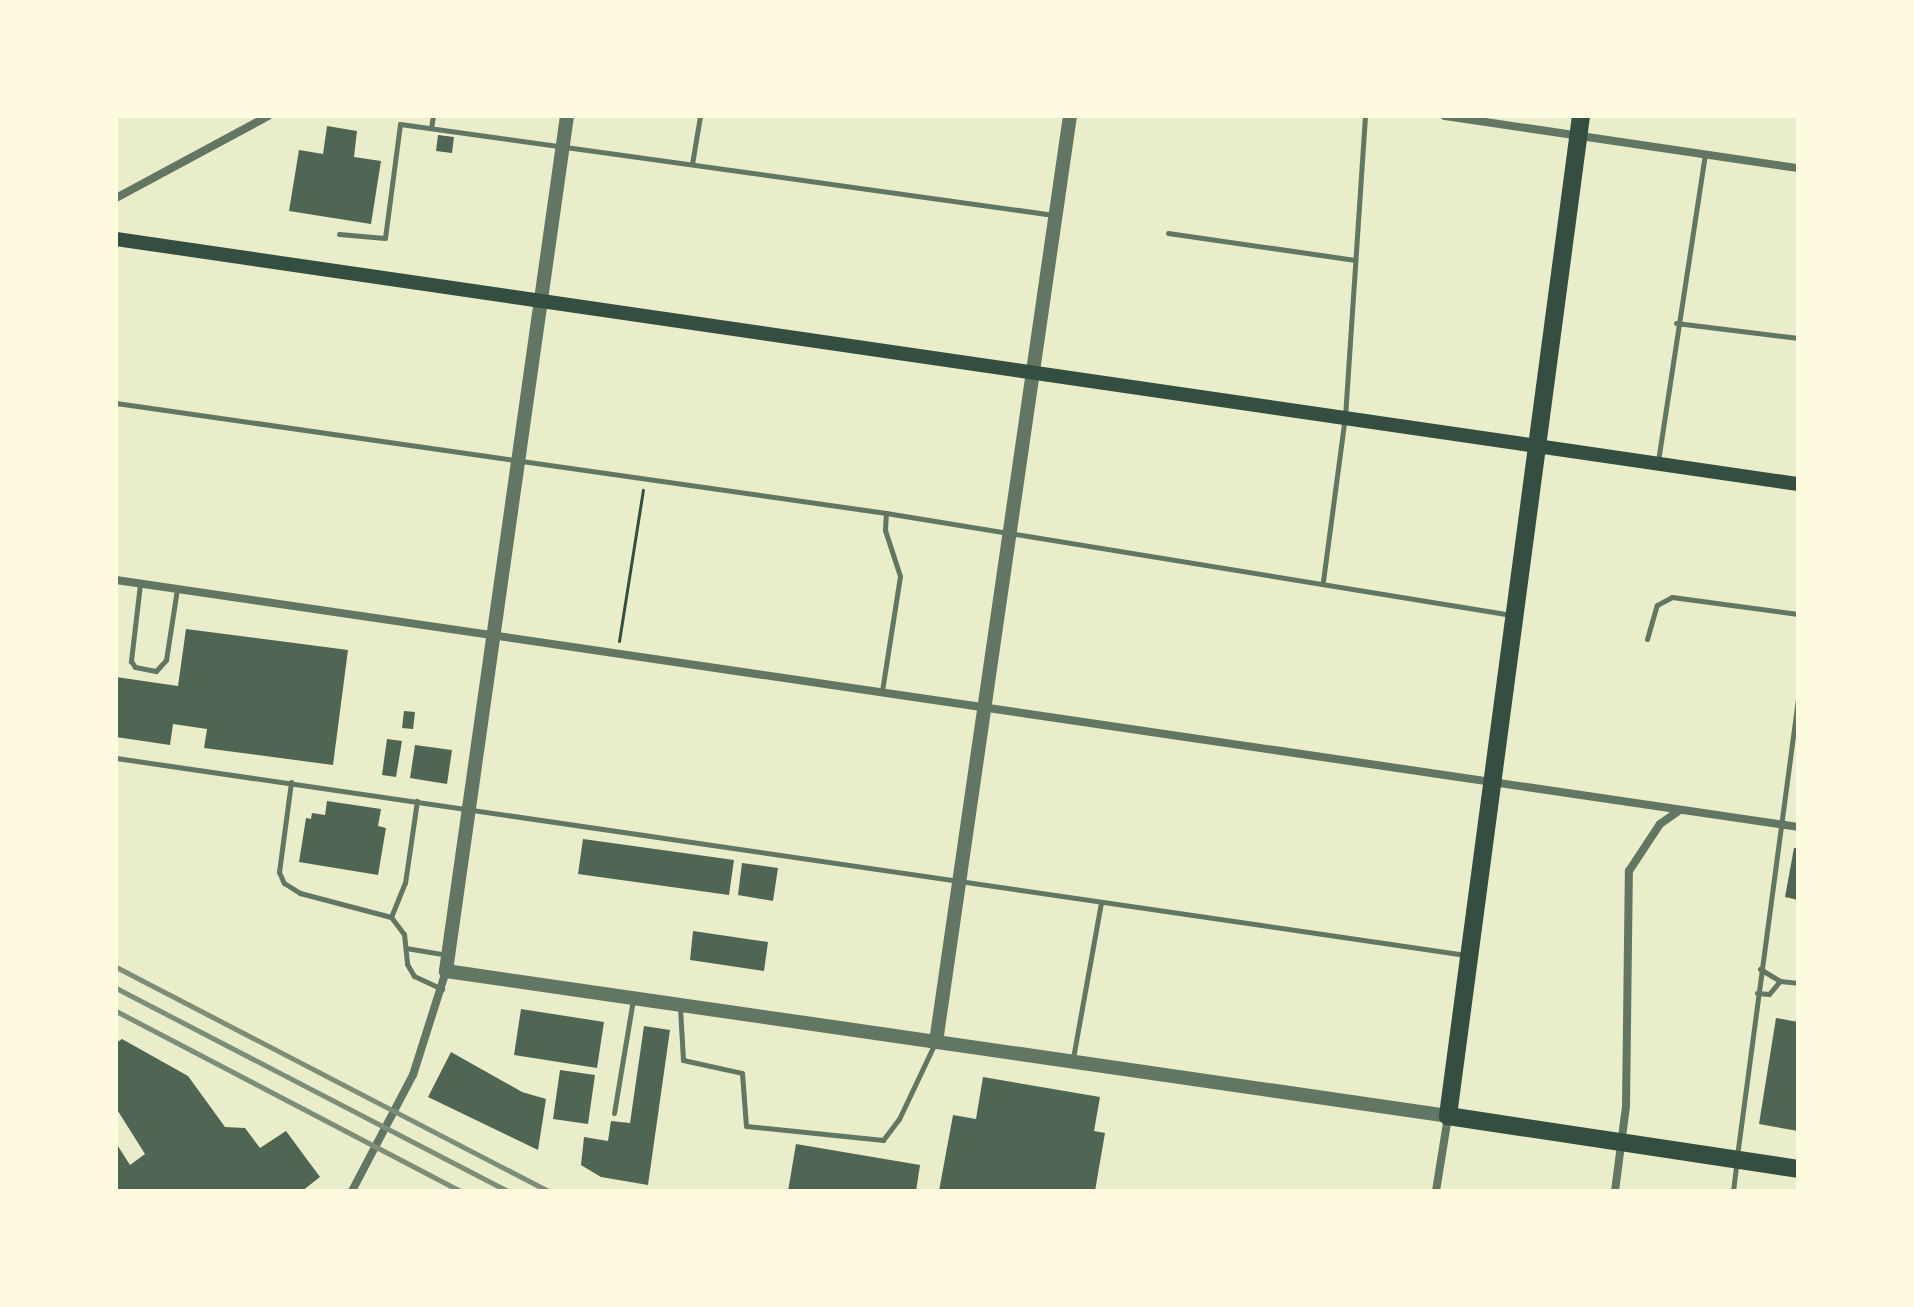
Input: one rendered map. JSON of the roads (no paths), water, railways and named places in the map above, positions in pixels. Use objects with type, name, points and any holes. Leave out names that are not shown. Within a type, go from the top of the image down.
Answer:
[{"type":"highway","points":[[1581,116],[1490,780],[1448,1116],[1798,1169]]},
{"type":"main road","points":[[116,239],[1798,484]]},
{"type":"street","points":[[116,198],[268,116]]},
{"type":"street","points":[[352,1191],[413,1075],[443,990],[521,463],[567,116]]},
{"type":"street","points":[[936,1042],[962,880],[1070,116]]},
{"type":"street","points":[[1445,116],[1798,168]]},
{"type":"street","points":[[116,580],[1798,827]]},
{"type":"street","points":[[1615,1191],[1623,1142],[1629,871],[1660,824],[1681,809]]},
{"type":"street","points":[[446,971],[1448,1116],[1436,1191]]},
{"type":"lane","points":[[430,128],[433,116]]},
{"type":"lane","points":[[692,164],[700,116]]},
{"type":"lane","points":[[1323,581],[1345,417],[1365,116]]},
{"type":"lane","points":[[339,234],[385,238],[400,124],[1055,215]]},
{"type":"lane","points":[[1657,463],[1676,323],[1706,154]]},
{"type":"lane","points":[[1168,233],[1355,260]]},
{"type":"lane","points":[[1676,323],[1798,338]]},
{"type":"lane","points":[[116,403],[1012,532],[1323,581],[1513,615]]},
{"type":"lane","points":[[882,691],[900,576],[885,530],[886,513]]},
{"type":"lane","points":[[140,584],[131,661],[135,667],[162,668],[177,589]]},
{"type":"lane","points":[[1647,639],[1657,605],[1672,597],[1798,614]]},
{"type":"lane","points":[[1733,1191],[1798,697]]},
{"type":"lane","points":[[116,758],[1467,955]]},
{"type":"lane","points":[[291,782],[279,872],[284,883],[300,893],[391,917],[402,927],[414,976],[443,990]]},
{"type":"lane","points":[[391,917],[405,883],[417,801]]},
{"type":"lane","points":[[1072,1062],[1101,902]]},
{"type":"lane","points":[[406,948],[449,955]]},
{"type":"lane","points":[[1760,969],[1769,969],[1780,981],[1798,983]]},
{"type":"lane","points":[[1757,993],[1769,994],[1780,981]]},
{"type":"lane","points":[[614,1113],[634,998]]},
{"type":"lane","points":[[680,1004],[683,1060],[742,1073],[746,1126],[883,1140],[899,1119],[936,1042]]},
{"type":"railway","points":[[116,967],[549,1191]]},
{"type":"railway","points":[[116,988],[507,1191]]},
{"type":"railway","points":[[116,1011],[460,1191]]}]
